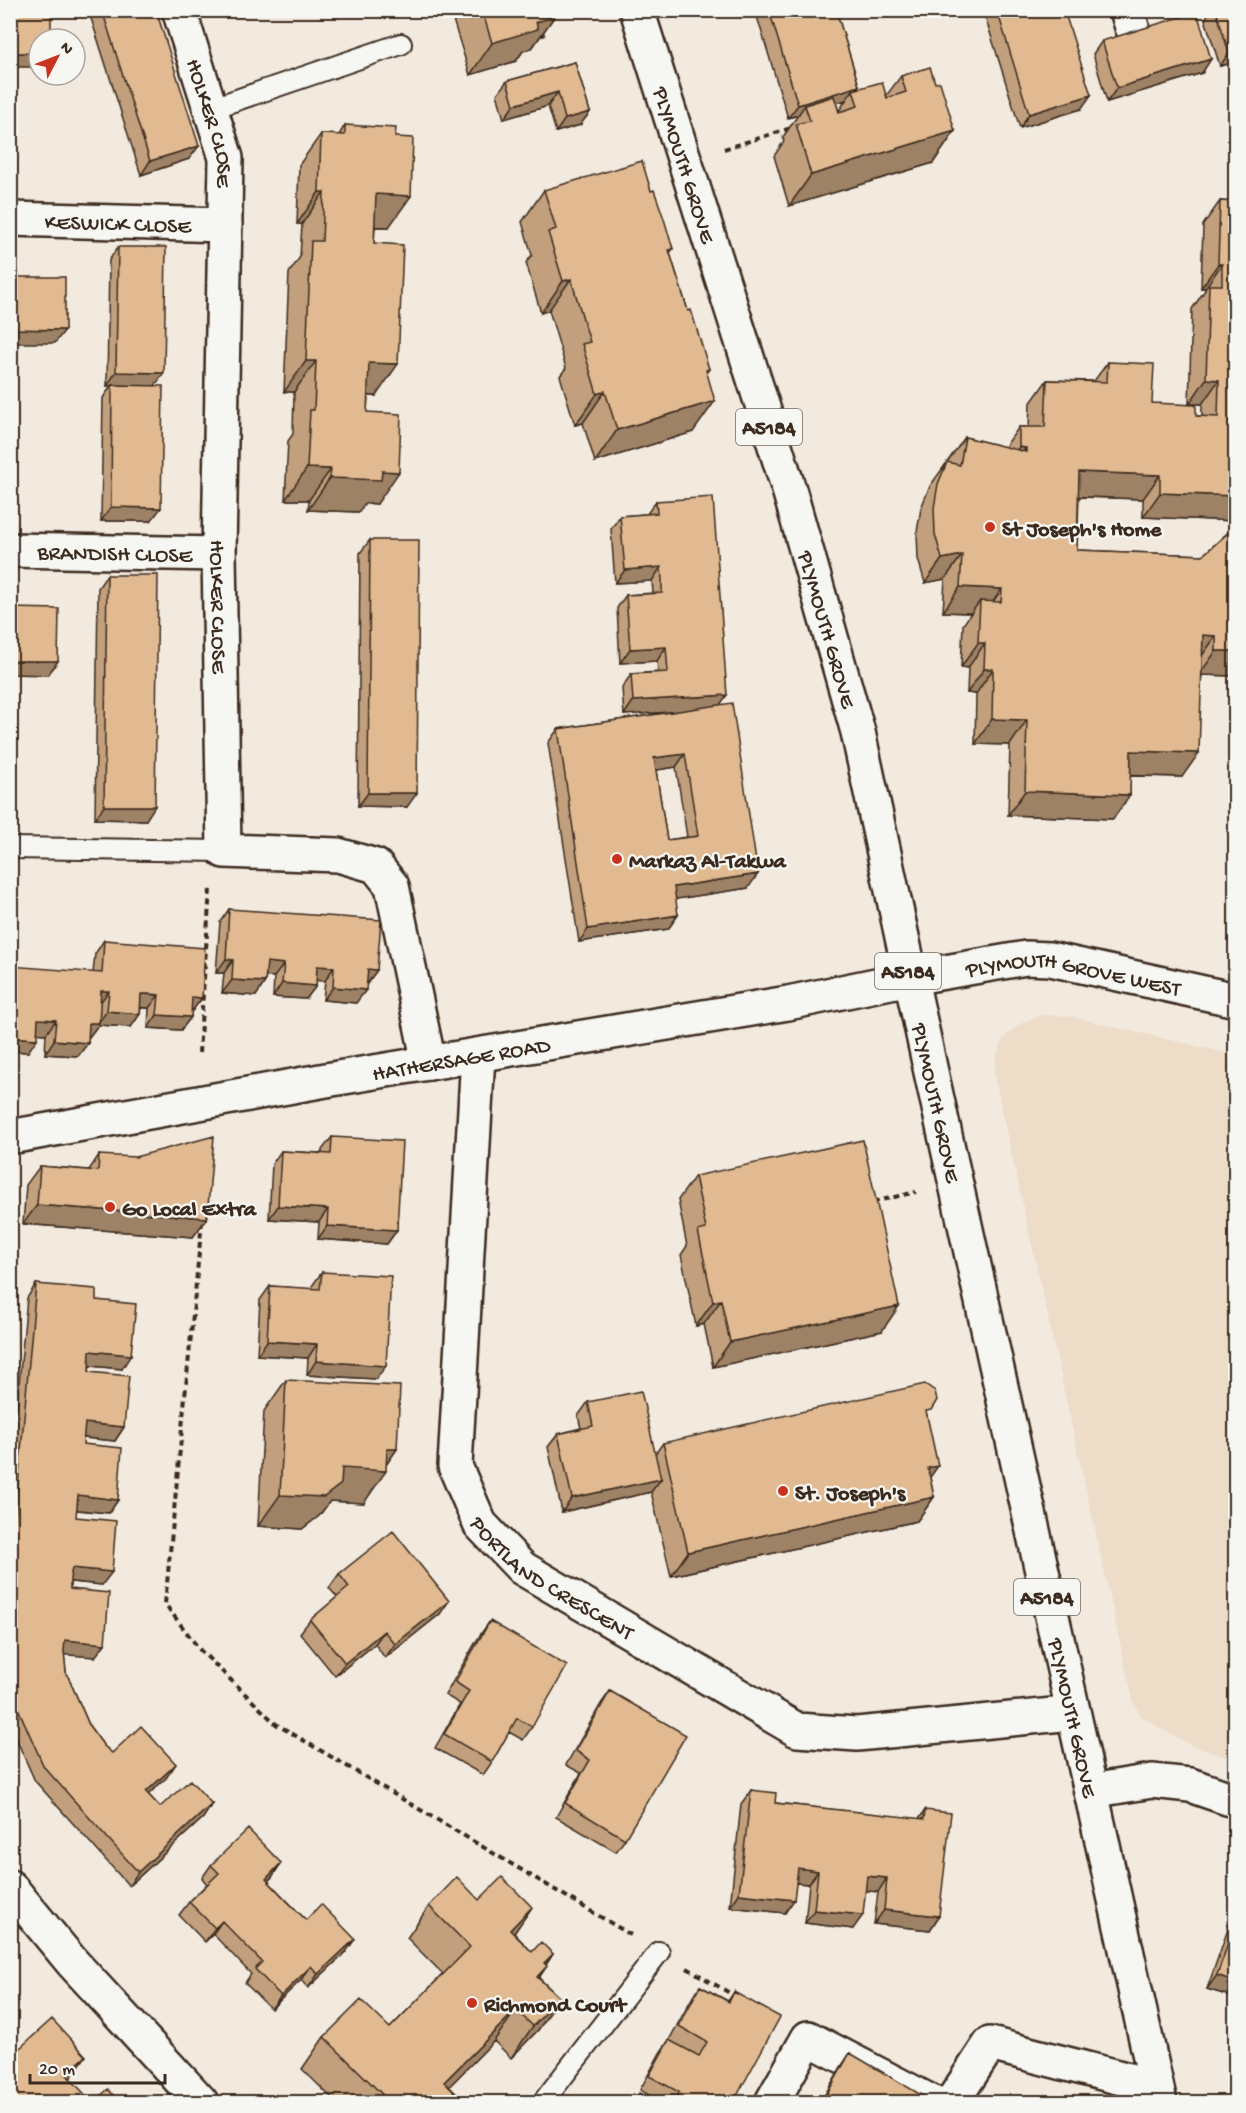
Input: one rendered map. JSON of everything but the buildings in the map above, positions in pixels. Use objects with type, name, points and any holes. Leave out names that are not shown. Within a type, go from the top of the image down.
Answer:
[{"type":"street","name":"HOLKER CLOSE","points":[[179,10],[226,158],[219,554],[217,864]]},
{"type":"street","name":"PLYMOUTH GROVE","points":[[637,10],[790,493],[858,732],[955,1184],[1158,2095]]},
{"type":"street","name":"KESWICK CLOSE","points":[[10,219],[225,225]]},
{"type":"street","name":"BRANDISH CLOSE","points":[[10,550],[219,554]]},
{"type":"street","points":[[217,864],[338,855],[375,866],[392,886],[429,1063]]},
{"type":"street","name":"PLYMOUTH GROVE WEST","points":[[910,978],[1026,958],[1050,959],[1236,1000]]},
{"type":"street","name":"HATHERSAGE ROAD","points":[[10,1137],[326,1080],[788,1003],[910,978]]},
{"type":"street","name":"PORTLAND CRESCENT","points":[[478,1055],[455,1466],[480,1524],[522,1568],[797,1730],[857,1734],[1073,1713]]},
{"type":"street","points":[[1091,1791],[1152,1781],[1190,1785],[1236,1801]]},
{"type":"street","points":[[10,1887],[72,1962],[201,2103]]},
{"type":"street","points":[[772,2103],[808,2038],[932,2103]]},
{"type":"street","points":[[952,2103],[990,2044],[1158,2095]]},
{"type":"lane","points":[[210,109],[401,44]]},
{"type":"lane","points":[[10,848],[217,864]]},
{"type":"lane","points":[[543,2103],[659,1952]]},
{"type":"path","points":[[538,21],[545,41]]},
{"type":"path","points":[[684,161],[798,126]]},
{"type":"path","points":[[200,1053],[217,864]]},
{"type":"path","points":[[865,1203],[955,1184]]},
{"type":"path","points":[[203,1214],[165,1604],[200,1650],[276,1724],[739,1998]]},
{"type":"shaded area","points":[[1043,1015],[1068,1016],[1235,1055],[1235,1760],[1191,1745],[1163,1730],[1141,1716],[1133,1701],[994,1075],[996,1057],[1003,1039],[1017,1026]]},
{"type":"place","name":"St Joseph's Home","points":[[990,527]]},
{"type":"place","name":"Markaz Al-Takwa","points":[[617,859]]},
{"type":"place","name":"Go Local Extra","points":[[110,1207]]},
{"type":"place","name":"St. Joseph's","points":[[783,1491]]},
{"type":"place","name":"Richmond Court","points":[[472,2003]]}]
